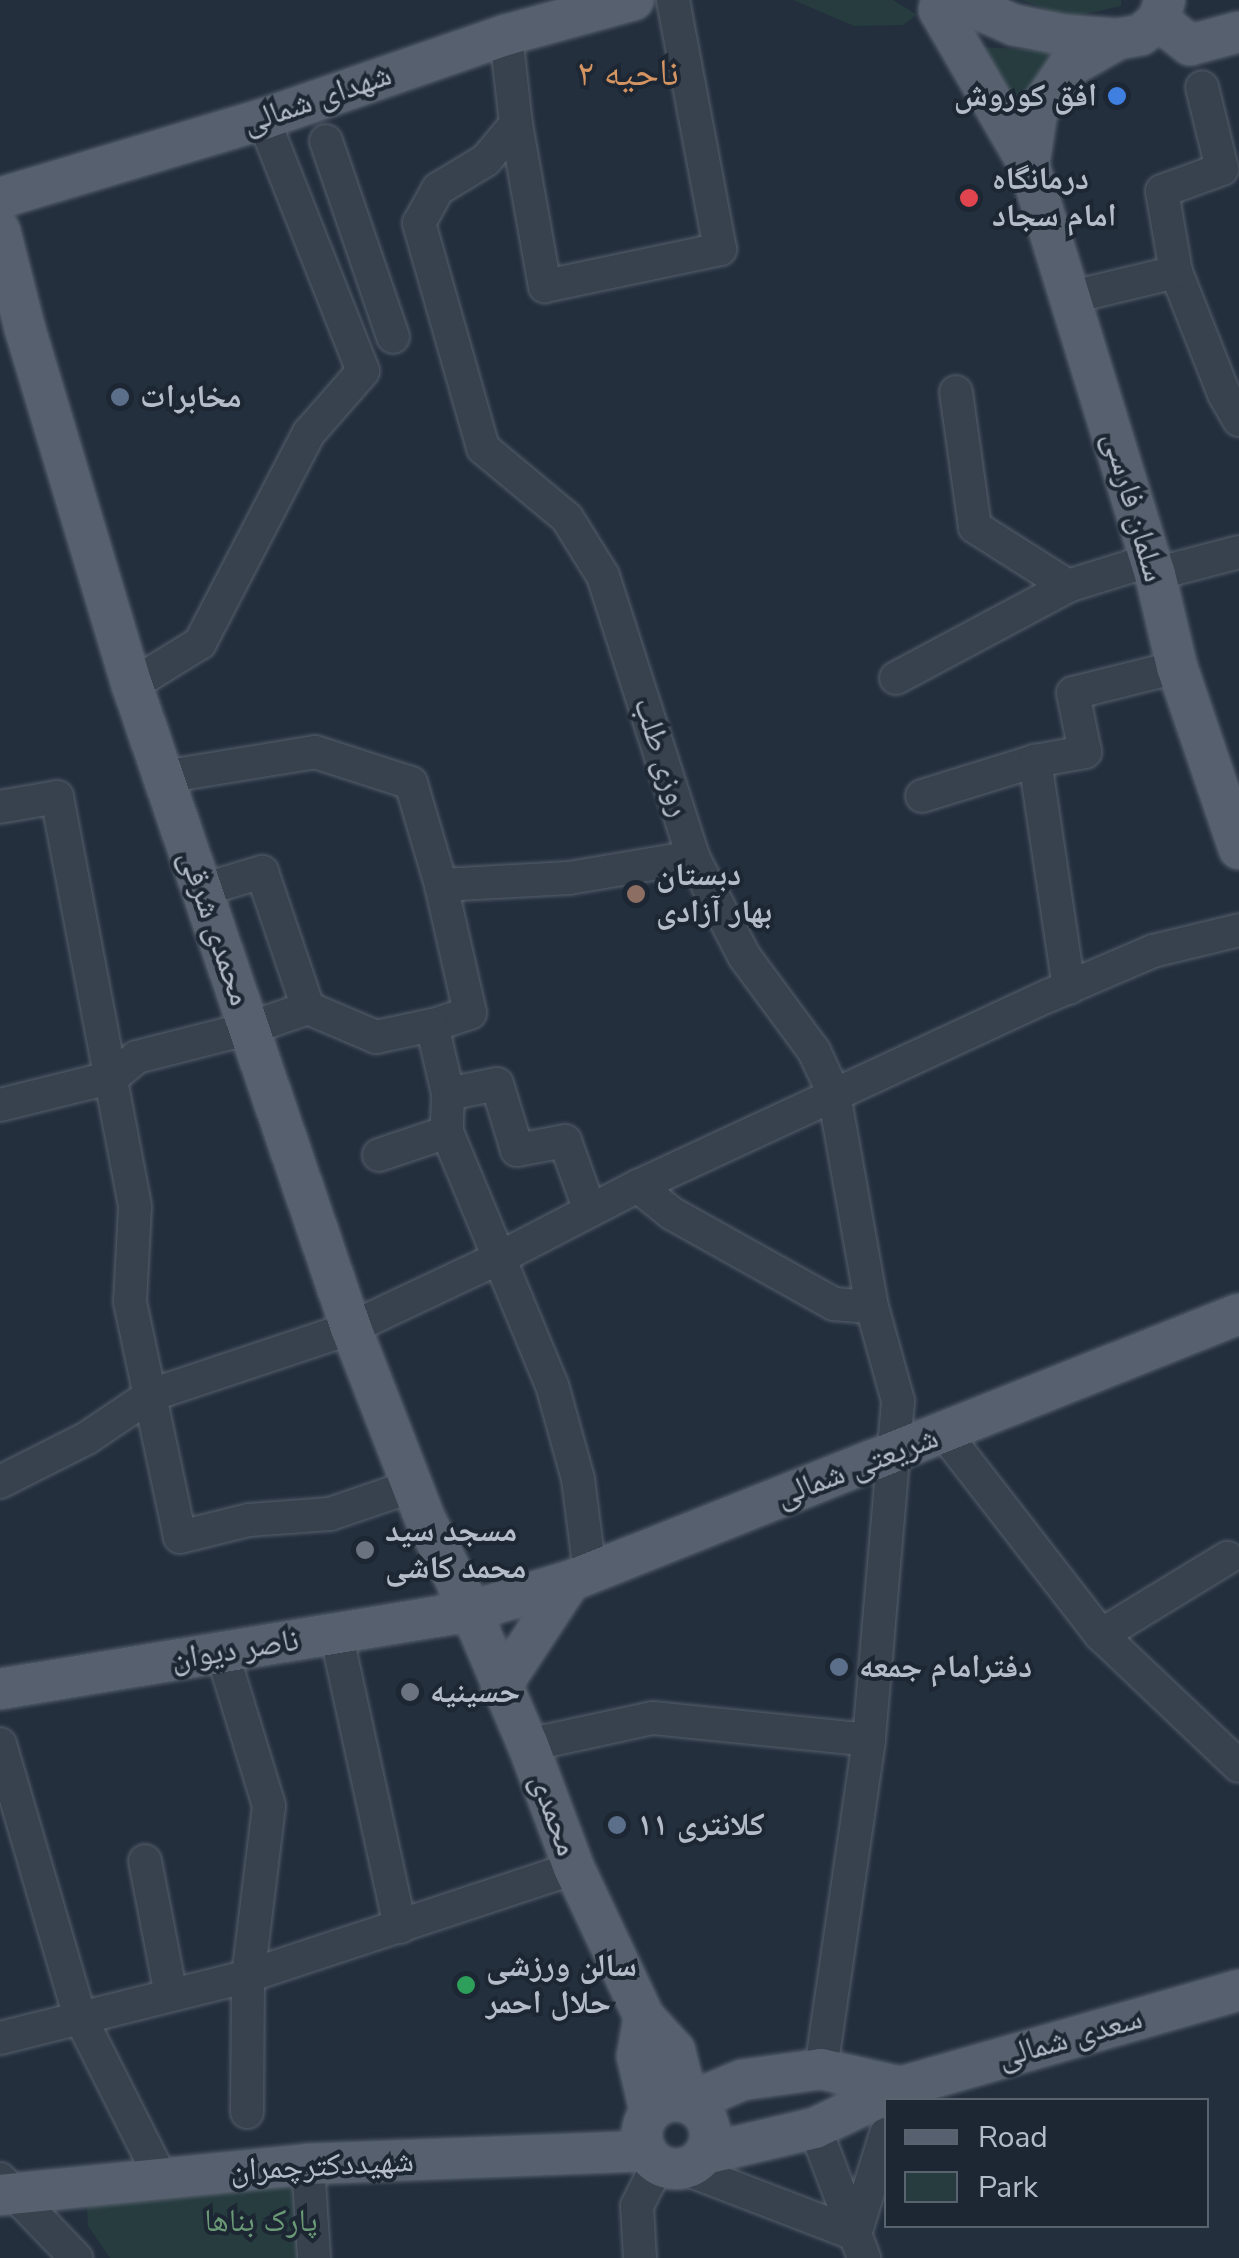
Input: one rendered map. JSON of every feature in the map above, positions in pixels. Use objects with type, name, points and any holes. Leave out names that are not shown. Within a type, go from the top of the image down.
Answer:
[{"type":"main road","name":"شهدای شمالی","points":[[0,198],[263,118],[506,35],[633,0]]},
{"type":"main road","name":"سلمان فارسی","points":[[941,0],[939,10],[1029,165],[1153,567],[1177,666],[1235,825]]},
{"type":"main road","points":[[958,0],[1014,25],[1065,36],[1118,39]]},
{"type":"main road","name":"سلمان فارسی","points":[[1029,165],[1037,112],[1067,68],[1118,39],[1141,35],[1161,10]]},
{"type":"main road","points":[[1161,10],[1190,45],[1239,32]]},
{"type":"main road","name":"محمدی شرقی","points":[[0,232],[12,333],[351,1328],[426,1521],[471,1611]]},
{"type":"main road","name":"شریعتی شمالی","points":[[471,1611],[580,1577],[1239,1314]]},
{"type":"main road","points":[[501,1686],[580,1577]]},
{"type":"main road","name":"ناصر دیوان","points":[[0,1689],[471,1611]]},
{"type":"main road","name":"محمدی","points":[[471,1611],[528,1745],[574,1868],[644,2016],[675,2051],[671,2142]]},
{"type":"main road","name":"سعدی شمالی","points":[[899,2094],[1239,1990]]},
{"type":"main road","points":[[671,2142],[742,2080],[802,2071],[899,2094]]},
{"type":"main road","points":[[802,2071],[798,2089],[814,2128]]},
{"type":"main road","name":"سعدی شمالی","points":[[671,2142],[814,2128],[884,2100]]},
{"type":"main road","name":"شهیددکترچمران","points":[[3,2189],[308,2164],[671,2142]]},
{"type":"street","points":[[506,35],[516,124],[545,286],[720,249],[673,0]]},
{"type":"street","points":[[1202,87],[1222,169],[1162,191],[1176,272],[1224,394],[1239,420]]},
{"type":"street","points":[[263,118],[363,371]]},
{"type":"street","name":"روزی طلب","points":[[516,124],[486,160],[438,189],[418,224],[483,448],[567,518],[603,576],[693,857],[744,956],[814,1051],[834,1094],[872,1307],[898,1401],[870,1740],[802,2071]]},
{"type":"street","points":[[326,141],[393,337]]},
{"type":"street","points":[[1072,297],[1176,272]]},
{"type":"street","points":[[132,685],[200,643],[309,433],[393,337],[448,330]]},
{"type":"street","points":[[956,392],[975,527],[1068,586]]},
{"type":"street","points":[[896,678],[1068,586],[1239,552]]},
{"type":"street","points":[[922,796],[1035,761],[1085,752],[1073,693],[1177,666]]},
{"type":"street","points":[[0,1105],[113,1077],[137,1057],[250,1028],[308,1008],[376,1037],[470,1013],[411,783],[315,752],[163,777]]},
{"type":"street","points":[[1035,761],[1068,988]]},
{"type":"street","points":[[0,807],[56,797],[113,1077],[135,1208],[130,1302],[180,1537],[249,1520],[330,1514],[415,1485]]},
{"type":"street","points":[[440,885],[569,878],[693,857]]},
{"type":"street","points":[[202,890],[262,872],[308,1008]]},
{"type":"street","points":[[0,1482],[87,1438],[151,1395],[351,1328],[638,1186],[1068,988],[1154,951],[1239,930]]},
{"type":"street","points":[[432,1025],[448,1094],[447,1132],[552,1385],[578,1479],[580,1577]]},
{"type":"street","points":[[448,1094],[496,1084],[517,1150],[565,1141],[590,1211]]},
{"type":"street","points":[[379,1156],[447,1132]]},
{"type":"street","points":[[638,1186],[671,1213],[834,1304],[872,1307]]},
{"type":"street","points":[[945,1434],[1100,1635],[1239,1766]]},
{"type":"street","points":[[1100,1635],[1227,1558]]},
{"type":"street","points":[[336,1633],[400,1927]]},
{"type":"street","points":[[222,1652],[268,1806],[248,1976],[247,2112]]},
{"type":"street","points":[[528,1745],[653,1718],[870,1740]]},
{"type":"street","points":[[0,1744],[80,2018],[160,2176]]},
{"type":"street","points":[[145,1861],[170,1996]]},
{"type":"street","points":[[0,2038],[248,1976],[574,1868]]},
{"type":"street","points":[[814,2128],[860,2246]]},
{"type":"street","points":[[640,2258],[637,2206],[671,2142],[860,2246]]},
{"type":"street","points":[[860,2246],[884,2143]]},
{"type":"street","points":[[308,2164],[314,2258]]},
{"type":"street","points":[[3,2189],[76,2258]]},
{"type":"green space","points":[[793,0],[893,0],[917,15],[903,25],[854,26]]},
{"type":"green space","points":[[1022,0],[1121,0],[1121,6],[1068,18]]},
{"type":"green space","points":[[1075,42],[1024,119],[980,47],[1036,50]]},
{"type":"green space","name":"پارک بناها","points":[[295,2181],[300,2258],[110,2258],[88,2226],[87,2207]]},
{"type":"place","name":"افق کوروش","points":[[1117,96]]},
{"type":"place","name":"درمانگاه امام سجاد","points":[[969,198]]},
{"type":"place","name":"مخابرات","points":[[120,397]]},
{"type":"place","name":"دبستان بهار آزادی","points":[[636,894]]},
{"type":"place","name":"مسجد سید محمد کاشی","points":[[365,1550]]},
{"type":"place","name":"دفترامام جمعه","points":[[839,1667]]},
{"type":"place","name":"حسینیه","points":[[410,1692]]},
{"type":"place","name":"کلانتری ۱۱","points":[[617,1825]]},
{"type":"place","name":"سالن ورزشی حلال احمر","points":[[466,1985]]},
{"type":"district","name":"ناحیه ۲","points":[[628,73]]}]
